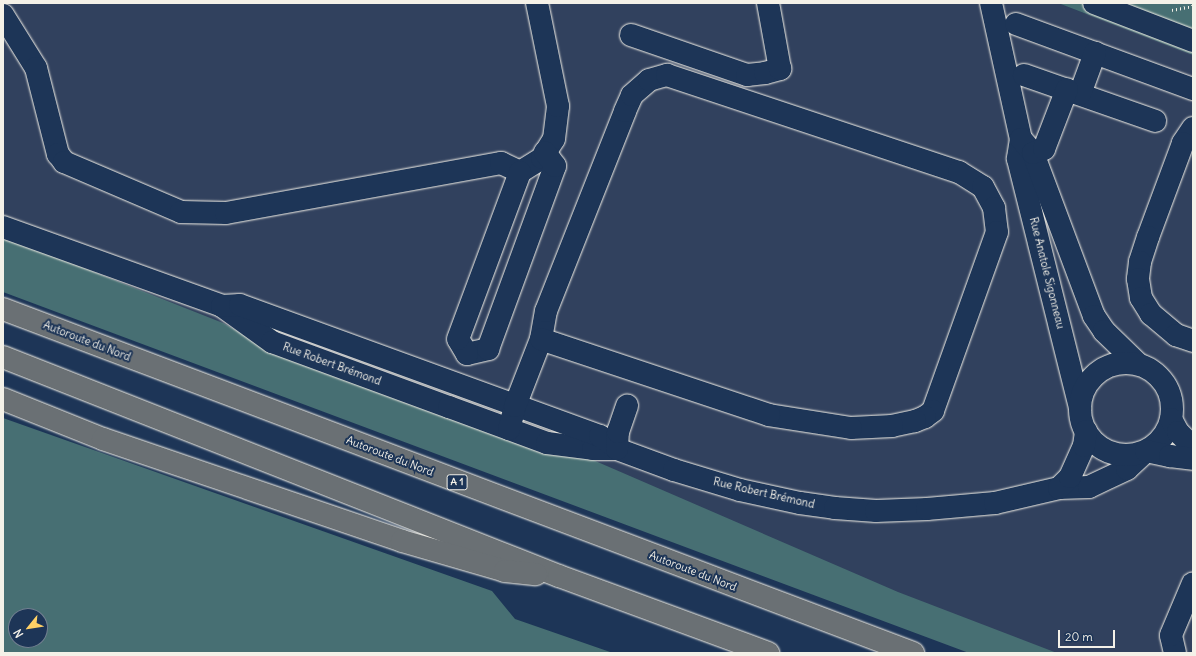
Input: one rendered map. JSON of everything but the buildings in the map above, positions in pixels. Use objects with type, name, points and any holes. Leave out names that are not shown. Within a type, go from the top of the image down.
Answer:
[{"type":"highway","name":"Autoroute du Nord","points":[[3,309],[912,653]]},
{"type":"highway","points":[[3,357],[559,576],[768,653]]},
{"type":"highway","points":[[3,399],[103,439],[402,541],[505,571],[559,576]]},
{"type":"street","points":[[467,354],[458,339],[520,172],[542,158],[554,139],[558,106],[537,3]]},
{"type":"street","points":[[631,35],[747,75],[766,73],[780,69],[768,3]]},
{"type":"street","name":"Rue Anatole Sigonneau","points":[[991,3],[1027,146],[1094,316],[1104,331],[1138,364]]},
{"type":"street","points":[[1100,4],[1193,41]]},
{"type":"street","points":[[3,15],[36,68],[58,154],[64,162],[181,212],[226,213],[501,163],[520,172]]},
{"type":"street","points":[[1016,24],[1193,89]]},
{"type":"street","points":[[1027,146],[1044,149],[1095,53]]},
{"type":"street","points":[[1024,74],[1155,121]]},
{"type":"street","points":[[509,429],[515,406],[542,339],[546,311],[632,94],[648,80],[667,75],[959,172],[983,187],[994,208],[997,232],[933,410],[925,417],[915,422],[892,426],[851,428],[769,415],[542,339]]},
{"type":"street","points":[[1193,128],[1183,143],[1148,237],[1140,262],[1138,279],[1141,298],[1151,314],[1176,335],[1193,341]]},
{"type":"street","name":"Rue Anatole Sigonneau","points":[[1027,146],[1018,159],[1080,408]]},
{"type":"street","points":[[467,354],[488,349],[555,166],[546,152]]},
{"type":"street","name":"Rue Robert Brémond","points":[[3,227],[222,306],[272,342],[509,429],[547,442],[593,449],[617,449]]},
{"type":"street","name":"Rue Robert Brémond","points":[[222,306],[240,306],[600,436],[617,449],[674,470],[740,490],[800,503],[835,508],[876,510],[944,508],[995,503],[1059,488],[1089,487],[1128,469],[1146,451]]},
{"type":"street","points":[[449,407],[467,354]]},
{"type":"street","points":[[1146,451],[1157,443],[1166,432],[1171,419],[1172,405],[1169,391],[1156,374],[1138,364],[1125,363],[1111,365],[1099,372],[1089,382],[1082,394],[1080,408],[1081,420],[1086,431],[1094,442],[1105,450],[1126,454],[1146,451],[1193,459]]},
{"type":"street","points":[[617,449],[618,432],[627,406]]},
{"type":"street","points":[[1171,419],[1178,432],[1193,447]]},
{"type":"street","points":[[1059,488],[1070,477],[1084,446],[1086,431]]},
{"type":"street","points":[[1175,653],[1171,635],[1193,583]]},
{"type":"shaded area","points":[[3,3],[1058,3],[1193,55],[1193,653],[997,653],[3,273]]},
{"type":"green space","points":[[1058,3],[1193,3],[1193,55]]},
{"type":"green space","points":[[3,236],[223,323],[262,345],[593,460],[898,592],[1057,653],[969,653],[3,292]]},
{"type":"green space","points":[[3,418],[492,591],[515,619],[613,653],[3,653]]}]
